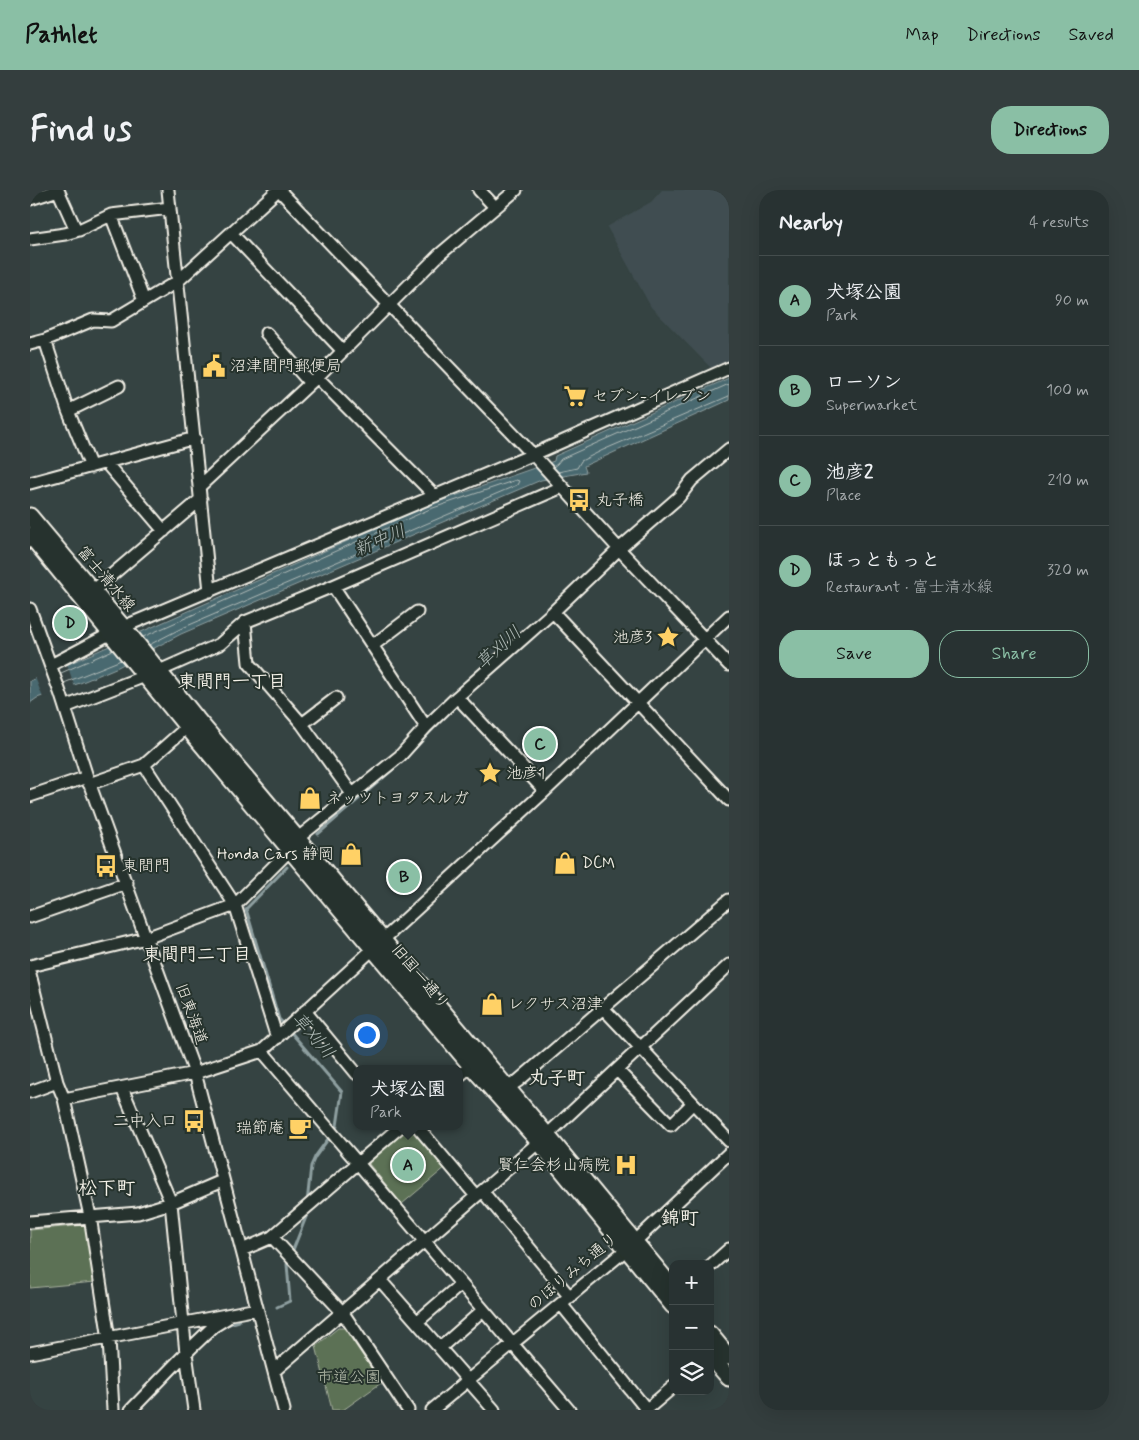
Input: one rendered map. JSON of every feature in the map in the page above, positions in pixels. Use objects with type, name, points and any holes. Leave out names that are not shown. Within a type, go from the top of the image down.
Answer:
[{"type":"main road","name":"富士清水線","points":[[30,516],[87,596]]},
{"type":"main road","name":"富士清水線","points":[[31,537],[121,632],[149,670]]},
{"type":"main road","name":"旧国一通り","points":[[149,670],[187,727],[294,844]]},
{"type":"main road","name":"旧国一通り","points":[[149,670],[197,719],[294,844],[378,944],[507,1088],[543,1139],[669,1295]]},
{"type":"main road","name":"旧国一通り","points":[[378,944],[471,1066],[543,1139]]},
{"type":"main road","points":[[720,1350],[729,1378]]},
{"type":"street","points":[[30,199],[58,190],[76,230]]},
{"type":"street","points":[[168,190],[210,591]]},
{"type":"street","points":[[30,344],[45,340],[93,320],[111,321],[178,280],[279,190],[729,665]]},
{"type":"street","points":[[479,190],[495,207]]},
{"type":"street","points":[[200,486],[314,380],[440,255],[516,190]]},
{"type":"street","points":[[30,239],[65,234],[111,215],[170,208]]},
{"type":"street","points":[[111,215],[144,301]]},
{"type":"street","points":[[231,233],[343,351]]},
{"type":"street","points":[[266,333],[435,496]]},
{"type":"street","points":[[45,340],[68,411],[91,467]]},
{"type":"street","points":[[51,665],[210,591],[435,496],[534,457],[729,368]]},
{"type":"street","points":[[68,411],[119,386]]},
{"type":"street","points":[[30,483],[195,438]]},
{"type":"street","points":[[30,966],[146,938],[235,905],[271,871],[294,844],[400,756],[457,697],[553,612],[619,549],[679,497],[692,480],[729,449]]},
{"type":"street","points":[[106,463],[164,531]]},
{"type":"street","points":[[65,707],[149,670],[220,644],[245,622],[333,586],[558,483]]},
{"type":"street","points":[[87,596],[201,499]]},
{"type":"street","points":[[333,586],[426,727]]},
{"type":"street","name":"旧東海道","points":[[30,609],[51,665],[88,780],[127,883],[194,1073],[284,1410]]},
{"type":"street","points":[[372,646],[417,612]]},
{"type":"street","points":[[553,612],[727,796]]},
{"type":"street","points":[[64,1099],[194,1073],[262,1051],[545,791],[729,616]]},
{"type":"street","points":[[245,622],[249,663],[302,724],[352,794]]},
{"type":"street","points":[[457,697],[545,791]]},
{"type":"street","points":[[302,724],[336,698]]},
{"type":"street","points":[[30,796],[144,765],[187,727]]},
{"type":"street","points":[[144,765],[235,905],[277,1038]]},
{"type":"street","points":[[30,917],[127,883]]},
{"type":"street","points":[[507,1088],[518,1081],[729,900]]},
{"type":"street","points":[[274,1371],[543,1139],[729,965]]},
{"type":"street","points":[[30,974],[57,1082],[64,1099],[90,1216],[109,1339],[113,1410]]},
{"type":"street","points":[[604,1008],[729,1141]]},
{"type":"street","points":[[305,1012],[353,1069]]},
{"type":"street","points":[[262,1051],[426,1240],[461,1284],[569,1410]]},
{"type":"street","points":[[463,1073],[471,1066]]},
{"type":"street","points":[[617,1070],[671,1125],[693,1103]]},
{"type":"street","points":[[30,1092],[57,1082]]},
{"type":"street","points":[[122,1088],[171,1203],[186,1353],[194,1410]]},
{"type":"street","points":[[242,1250],[272,1237],[396,1130]]},
{"type":"street","points":[[421,1130],[480,1194],[565,1301],[646,1410],[669,1390]]},
{"type":"street","name":"のぼりみち通り","points":[[432,1410],[631,1246],[729,1153]]},
{"type":"street","points":[[30,1222],[138,1213],[171,1203],[222,1181]]},
{"type":"street","points":[[272,1237],[343,1313],[408,1410]]},
{"type":"street","points":[[714,1262],[729,1249]]},
{"type":"street","points":[[380,1280],[494,1410]]},
{"type":"street","points":[[417,1322],[461,1284]]},
{"type":"street","points":[[30,1353],[258,1309]]},
{"type":"street","points":[[440,1348],[483,1310]]},
{"type":"street","points":[[131,1410],[214,1326],[231,1315]]},
{"type":"shaded area","points":[[662,190],[729,190],[729,361],[712,369],[651,307],[607,227],[651,202]]},
{"type":"green space","points":[[405,1130],[416,1130],[447,1166],[402,1204],[369,1164],[370,1159]]},
{"type":"green space","points":[[86,1225],[95,1282],[30,1288],[30,1230]]},
{"type":"green space","name":"市道公園","points":[[338,1328],[344,1328],[381,1383],[343,1410],[332,1410],[316,1346]]},
{"type":"water","name":"新中川","points":[[729,378],[729,400],[584,466],[586,472],[541,480],[181,634],[118,667],[37,698],[30,703],[30,681],[429,505],[554,461],[555,456]]},
{"type":"pier","points":[[67,664],[75,688],[43,698],[35,677]]},
{"type":"waterway","name":"草刈川","points":[[587,587],[616,560]]},
{"type":"waterway","name":"草刈川","points":[[318,834],[406,758],[443,718]]},
{"type":"waterway","name":"草刈川","points":[[285,1025],[279,1019],[246,909],[287,867]]},
{"type":"waterway","name":"草刈川","points":[[289,1030],[342,1092],[337,1126],[334,1130]]},
{"type":"waterway","name":"草刈川","points":[[307,1203],[311,1166],[315,1157],[331,1135]]},
{"type":"waterway","name":"草刈川","points":[[291,1255],[307,1212]]},
{"type":"waterway","name":"草刈川","points":[[277,1307],[290,1301],[287,1264],[289,1261]]},
{"type":"waterway","name":"草刈川","points":[[223,1326],[239,1321]]},
{"type":"waterway","name":"草刈川","points":[[156,1392],[185,1363]]},
{"type":"place","name":"沼津間門郵便局","points":[[214,366]]},
{"type":"place","name":"セブン-イレブン","points":[[575,396]]},
{"type":"place","name":"丸子橋","points":[[579,500]]},
{"type":"place","name":"ほっともっと","points":[[70,623]]},
{"type":"place","name":"池彦3","points":[[668,637]]},
{"type":"place","name":"池彦2","points":[[540,744]]},
{"type":"place","name":"池彦1","points":[[490,773]]},
{"type":"place","name":"ネッツトヨタスルガ","points":[[310,798]]},
{"type":"place","name":"Honda Cars 静岡","points":[[351,854]]},
{"type":"place","name":"DCM","points":[[565,863]]},
{"type":"place","name":"東間門","points":[[106,866]]},
{"type":"place","name":"ローソン","points":[[404,877]]},
{"type":"place","name":"レクサス沼津","points":[[492,1004]]},
{"type":"place","name":"二中入口","points":[[194,1121]]},
{"type":"place","name":"瑞節庵","points":[[300,1128]]},
{"type":"place","name":"犬塚公園","points":[[408,1165]]},
{"type":"place","name":"賢仁会杉山病院","points":[[626,1165]]},
{"type":"district","name":"東間門一丁目","points":[[232,682]]},
{"type":"district","name":"東間門二丁目","points":[[197,955]]},
{"type":"district","name":"丸子町","points":[[557,1078]]},
{"type":"district","name":"松下町","points":[[107,1188]]},
{"type":"district","name":"錦町","points":[[680,1218]]}]
